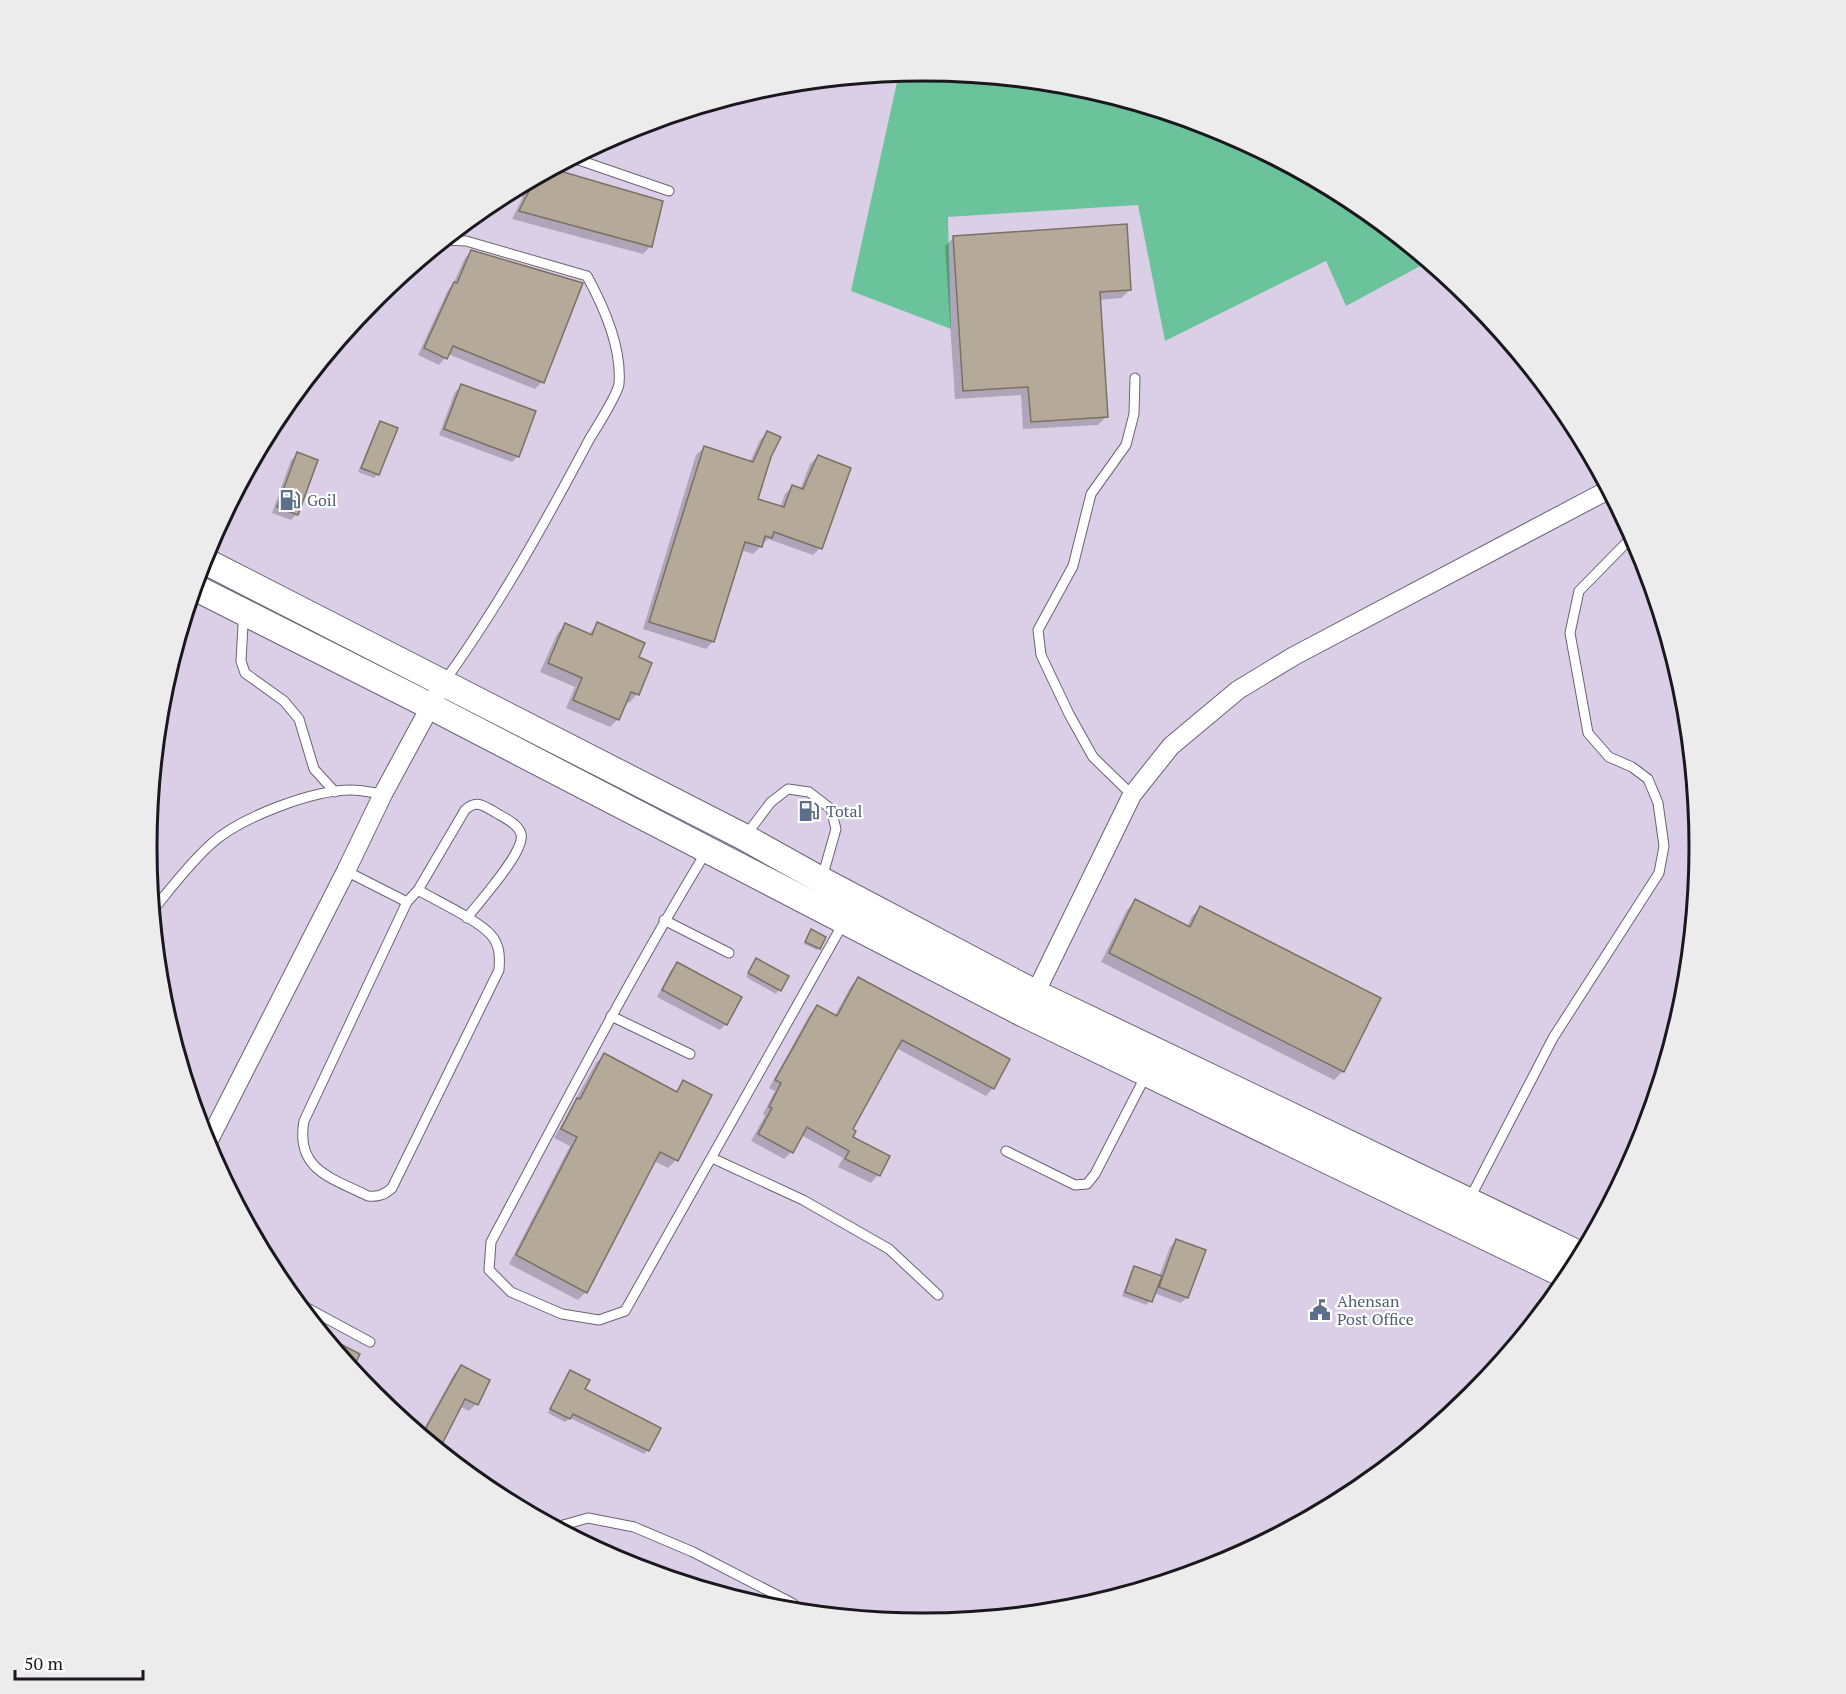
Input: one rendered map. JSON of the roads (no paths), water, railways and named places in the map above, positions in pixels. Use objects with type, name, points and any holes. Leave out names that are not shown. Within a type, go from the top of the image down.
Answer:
[{"type":"main road","points":[[211,564],[744,837],[821,880],[1147,1073],[1560,1273]]},
{"type":"main road","points":[[202,591],[430,706],[844,921],[1469,1200],[1573,1251]]},
{"type":"street","points":[[1030,1004],[1132,795],[1171,746],[1238,690],[1294,656],[1602,493]]},
{"type":"street","points":[[213,1133],[383,794],[442,684]]},
{"type":"lane","points":[[582,161],[669,191]]},
{"type":"lane","points":[[442,684],[478,635],[619,387],[618,359],[612,335],[587,276],[466,240],[456,240]]},
{"type":"lane","points":[[1132,795],[1093,757],[1053,684],[1041,655],[1038,630],[1073,566],[1091,494],[1126,445],[1134,414],[1135,378]]},
{"type":"lane","points":[[1469,1200],[1553,1038],[1659,873],[1664,846],[1658,803],[1648,779],[1632,767],[1610,757],[1588,733],[1570,633],[1579,591],[1626,543]]},
{"type":"lane","points":[[247,613],[243,625],[241,661],[245,673],[284,701],[299,719],[314,769],[335,792]]},
{"type":"lane","points":[[744,837],[771,802],[789,789],[809,792],[831,809],[836,829],[821,880]]},
{"type":"lane","points":[[160,903],[212,843],[237,825],[302,799],[350,790],[383,794]]},
{"type":"lane","points":[[418,890],[491,935],[500,956],[499,970],[392,1188],[386,1194],[376,1197],[368,1196],[319,1171],[306,1154],[301,1137],[304,1121],[407,902],[418,890],[465,810],[471,805],[481,804],[516,826],[521,833],[522,840],[512,861],[466,918]]},
{"type":"lane","points":[[707,850],[664,920],[611,1016],[491,1242],[489,1270],[511,1292],[562,1314],[599,1320],[625,1311],[844,921]]},
{"type":"lane","points":[[346,871],[407,902]]},
{"type":"lane","points":[[664,920],[729,953]]},
{"type":"lane","points":[[611,1016],[690,1054]]},
{"type":"lane","points":[[1006,1151],[1075,1185],[1087,1184],[1095,1173],[1147,1073]]},
{"type":"lane","points":[[712,1158],[803,1200],[889,1249],[938,1295]]},
{"type":"lane","points":[[314,1312],[370,1342]]},
{"type":"lane","points":[[566,1524],[588,1518],[634,1527],[693,1552],[786,1600]]},
{"type":"place","name":"Goil","points":[[290,500]]},
{"type":"place","name":"Total","points":[[809,811]]},
{"type":"place","name":"Ahensan Post Office","points":[[1320,1310]]}]
